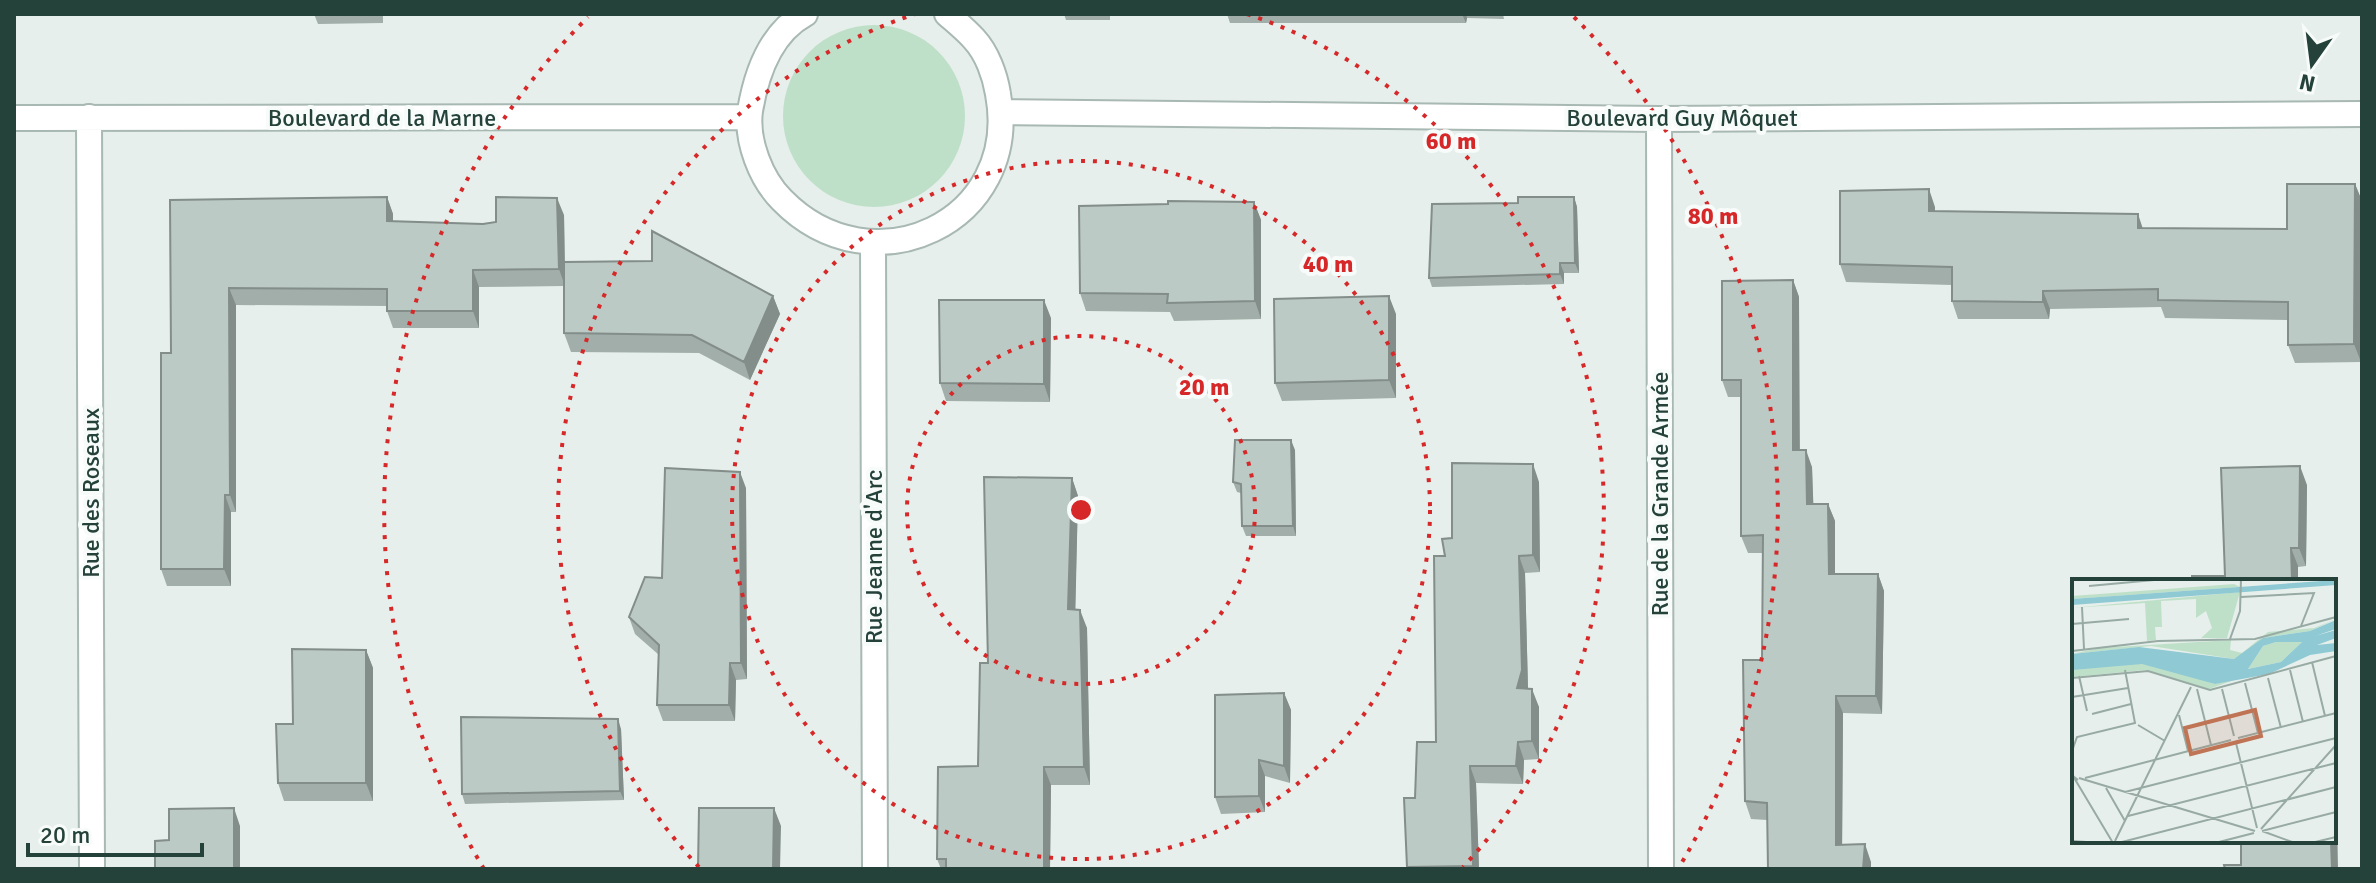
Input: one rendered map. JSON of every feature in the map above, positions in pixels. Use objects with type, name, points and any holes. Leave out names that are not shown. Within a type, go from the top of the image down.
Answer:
[{"type":"street","points":[[805,14],[773,44],[755,79],[749,117],[755,156],[773,191],[800,219],[835,237],[873,244],[914,238],[951,219],[980,191],[998,153],[1002,112],[995,75],[976,40],[947,14]]},
{"type":"street","name":"Boulevard Guy Môquet","points":[[1002,112],[1659,119],[2362,114]]},
{"type":"street","name":"Rue des Roseaux","points":[[89,117],[92,869]]},
{"type":"street","name":"Boulevard de la Marne","points":[[14,118],[749,117]]},
{"type":"street","name":"Rue de la Grande Armée","points":[[1659,119],[1661,869]]},
{"type":"street","name":"Rue Jeanne d'Arc","points":[[873,244],[875,869]]},
{"type":"green space","points":[[874,25],[892,26],[909,32],[939,51],[958,81],[964,98],[964,134],[958,151],[939,181],[909,200],[892,206],[874,207],[856,206],[839,200],[809,181],[790,151],[784,134],[783,116],[784,98],[790,81],[809,51],[839,32],[856,26]]},
{"type":"building","points":[[2287,184],[2355,184],[2354,344],[2288,345],[2288,302],[2158,300],[2158,289],[2043,291],[2043,302],[1952,301],[1952,267],[1840,264],[1840,191],[1929,189],[1929,211],[2138,214],[2138,228],[2287,229]]},
{"type":"building","points":[[387,197],[387,221],[483,224],[496,222],[496,197],[557,198],[559,269],[473,270],[473,311],[387,311],[387,289],[229,288],[230,495],[225,495],[224,569],[161,569],[161,353],[171,353],[170,200]]},
{"type":"building","points":[[1518,197],[1574,197],[1575,263],[1560,263],[1560,274],[1429,278],[1432,204],[1518,203]]},
{"type":"building","points":[[1168,201],[1254,202],[1255,301],[1167,303],[1168,294],[1080,293],[1079,206],[1168,204]]},
{"type":"building","points":[[652,231],[773,296],[744,362],[692,335],[564,333],[564,262],[652,261]]},
{"type":"building","points":[[1793,280],[1793,450],[1806,450],[1807,504],[1828,504],[1829,574],[1878,574],[1876,696],[1836,696],[1836,845],[1865,844],[1863,869],[1768,869],[1767,803],[1745,801],[1743,660],[1762,660],[1763,535],[1741,536],[1741,380],[1722,380],[1722,281]]},
{"type":"building","points":[[1389,296],[1389,380],[1275,383],[1274,299]]},
{"type":"building","points":[[939,300],[1044,300],[1044,384],[940,383]]},
{"type":"building","points":[[1235,440],[1291,440],[1293,526],[1242,526],[1241,484],[1233,482]]},
{"type":"building","points":[[1452,463],[1533,464],[1533,555],[1519,556],[1522,670],[1517,688],[1532,689],[1532,741],[1518,742],[1516,766],[1470,766],[1473,866],[1407,867],[1404,798],[1415,798],[1417,742],[1436,742],[1434,556],[1445,556],[1442,539],[1452,538]]},
{"type":"building","points":[[2300,466],[2299,548],[2291,548],[2292,579],[2192,579],[2192,576],[2225,576],[2221,468]]},
{"type":"building","points":[[665,468],[740,472],[741,663],[730,663],[729,705],[657,705],[659,645],[629,617],[645,577],[662,578]]},
{"type":"building","points":[[984,477],[1072,478],[1068,609],[1080,610],[1084,767],[1044,767],[1044,869],[946,869],[946,859],[937,859],[938,767],[978,766],[980,663],[988,663]]},
{"type":"building","points":[[292,649],[366,650],[366,783],[278,783],[276,724],[293,724]]},
{"type":"building","points":[[1284,693],[1284,766],[1259,760],[1259,796],[1215,797],[1215,695]]},
{"type":"building","points":[[461,717],[618,719],[620,791],[462,794]]},
{"type":"building","points":[[234,808],[234,869],[155,869],[155,841],[169,840],[169,809]]},
{"type":"building","points":[[699,808],[774,808],[773,869],[698,869]]},
{"type":"building","points":[[2241,843],[2331,843],[2332,869],[2225,869],[2224,865],[2241,865]]}]
